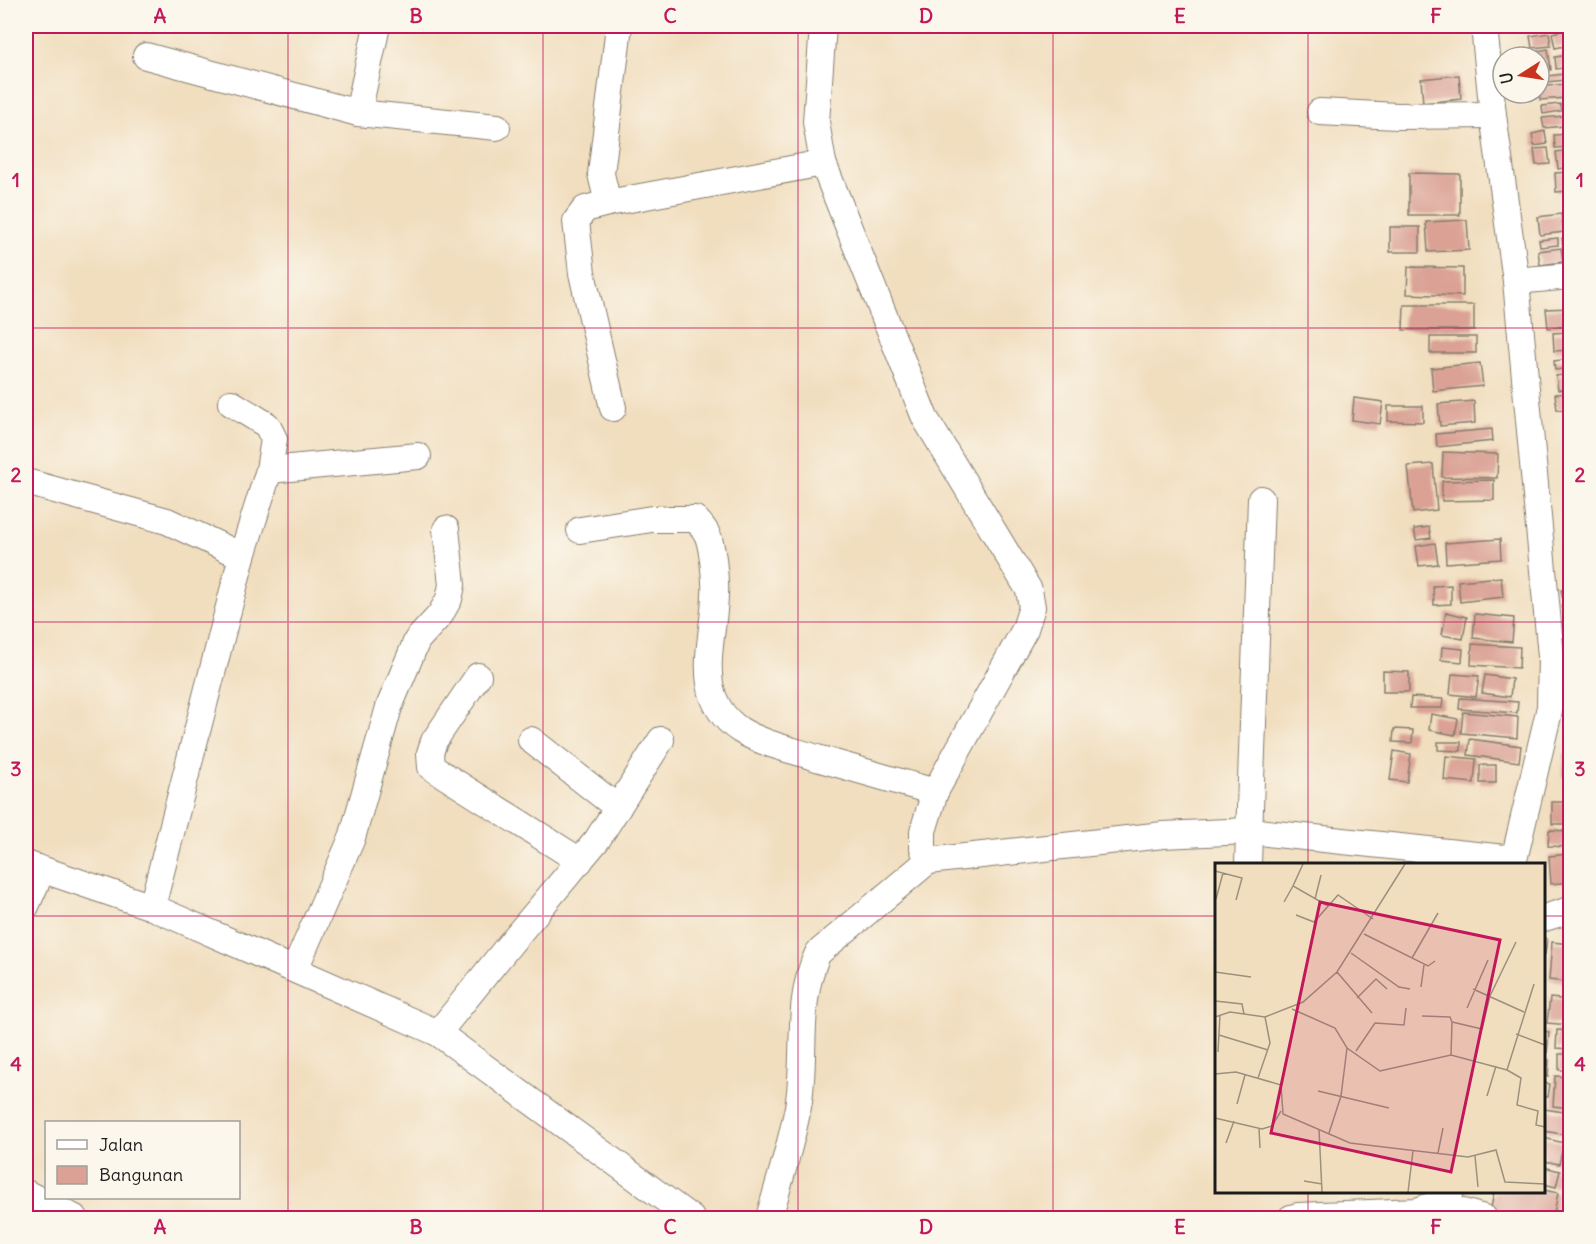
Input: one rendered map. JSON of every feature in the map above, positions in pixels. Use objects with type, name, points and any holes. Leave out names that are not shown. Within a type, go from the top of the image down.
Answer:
[{"type":"street","points":[[358,113],[377,26]]},
{"type":"street","points":[[608,203],[601,174],[619,26]]},
{"type":"street","points":[[822,26],[816,122],[823,163],[925,418],[1029,590],[1032,607],[1025,629],[935,792],[923,831],[923,848],[928,861]]},
{"type":"street","points":[[769,1218],[798,1106],[806,989],[810,970],[818,953],[928,861],[1163,835],[1248,831],[1514,862],[1550,706],[1551,657],[1516,281],[1492,115],[1484,26]]},
{"type":"street","points":[[146,56],[358,113],[497,127]]},
{"type":"street","points":[[1320,112],[1397,116],[1492,115]]},
{"type":"street","points":[[613,408],[582,273],[576,221],[585,209],[823,163]]},
{"type":"street","points":[[1516,281],[1570,276]]},
{"type":"street","points":[[152,907],[242,556],[269,470],[274,439],[267,425],[231,403]]},
{"type":"street","points":[[269,470],[418,456]]},
{"type":"street","points":[[26,482],[167,521],[242,556]]},
{"type":"street","points":[[1248,863],[1261,499]]},
{"type":"street","points":[[580,530],[652,519],[695,519],[705,528],[710,540],[714,566],[715,595],[707,664],[711,692],[720,711],[740,729],[774,745],[935,792]]},
{"type":"street","points":[[295,969],[352,838],[389,707],[417,640],[440,615],[449,599],[452,585],[446,529]]},
{"type":"street","points":[[478,676],[434,741],[429,753],[431,767],[580,861]]},
{"type":"street","points":[[531,740],[618,808]]},
{"type":"street","points":[[438,1033],[597,840],[661,740]]},
{"type":"street","points":[[26,906],[34,867],[152,907],[438,1033],[691,1218]]},
{"type":"street","points":[[1545,918],[1570,910]]},
{"type":"street","points":[[26,1193],[75,1218]]},
{"type":"street","points":[[1292,1218],[1417,1211],[1442,1198],[1484,1218]]},
{"type":"building","points":[[1569,29],[1570,45],[1555,48],[1552,33]]},
{"type":"building","points":[[1549,33],[1551,45],[1532,45],[1530,36]]},
{"type":"building","points":[[1570,55],[1570,67],[1556,69],[1555,57]]},
{"type":"building","points":[[1564,74],[1565,80],[1551,82],[1551,76]]},
{"type":"building","points":[[1459,75],[1461,99],[1423,103],[1421,79]]},
{"type":"building","points":[[1570,76],[1570,91],[1567,91],[1566,77]]},
{"type":"building","points":[[1565,84],[1566,98],[1551,99],[1551,86]]},
{"type":"building","points":[[1560,104],[1562,111],[1543,114],[1542,106]]},
{"type":"building","points":[[1564,116],[1565,126],[1544,128],[1542,118]]},
{"type":"building","points":[[1545,131],[1547,144],[1534,146],[1532,134]]},
{"type":"building","points":[[1570,134],[1570,147],[1555,148],[1554,135]]},
{"type":"building","points":[[1548,148],[1550,164],[1536,165],[1534,149]]},
{"type":"building","points":[[1570,150],[1570,167],[1558,169],[1556,152]]},
{"type":"building","points":[[1568,172],[1570,191],[1556,192],[1555,173]]},
{"type":"building","points":[[1409,173],[1460,174],[1460,215],[1409,215]]},
{"type":"building","points":[[1570,209],[1570,238],[1569,238],[1565,210]]},
{"type":"building","points":[[1561,214],[1564,232],[1540,235],[1538,217]]},
{"type":"building","points":[[1467,220],[1469,250],[1428,252],[1426,222]]},
{"type":"building","points":[[1390,227],[1420,227],[1420,252],[1390,252]]},
{"type":"building","points":[[1558,238],[1558,245],[1540,247],[1539,240]]},
{"type":"building","points":[[1562,238],[1569,238],[1570,257],[1564,258]]},
{"type":"building","points":[[1561,248],[1563,262],[1540,265],[1538,251]]},
{"type":"building","points":[[1408,267],[1463,268],[1463,296],[1407,294]]},
{"type":"building","points":[[1404,305],[1474,305],[1474,330],[1403,330]]},
{"type":"building","points":[[1570,308],[1570,326],[1548,328],[1546,309]]},
{"type":"building","points":[[1570,332],[1570,350],[1554,351],[1553,333]]},
{"type":"building","points":[[1430,337],[1476,337],[1476,353],[1430,353]]},
{"type":"building","points":[[1570,359],[1570,368],[1555,370],[1554,361]]},
{"type":"building","points":[[1480,363],[1483,386],[1433,391],[1431,368]]},
{"type":"building","points":[[1570,374],[1570,389],[1558,390],[1556,376]]},
{"type":"building","points":[[1570,393],[1570,409],[1557,410],[1555,394]]},
{"type":"building","points":[[1354,398],[1383,402],[1380,424],[1352,420]]},
{"type":"building","points":[[1474,401],[1475,423],[1440,426],[1438,404]]},
{"type":"building","points":[[1388,406],[1423,406],[1423,422],[1388,421]]},
{"type":"building","points":[[1492,429],[1493,441],[1437,447],[1436,434]]},
{"type":"building","points":[[1443,452],[1498,454],[1497,478],[1442,477]]},
{"type":"building","points":[[1433,464],[1437,510],[1413,513],[1408,466]]},
{"type":"building","points":[[1494,480],[1494,500],[1442,501],[1442,481]]},
{"type":"building","points":[[1429,527],[1431,538],[1416,540],[1414,529]]},
{"type":"building","points":[[1500,539],[1501,559],[1446,563],[1445,543]]},
{"type":"building","points":[[1435,543],[1438,564],[1419,566],[1416,546]]},
{"type":"building","points":[[1501,577],[1503,597],[1460,602],[1458,581]]},
{"type":"building","points":[[1451,585],[1451,604],[1434,605],[1433,586]]},
{"type":"building","points":[[1570,588],[1570,624],[1568,625],[1561,590]]},
{"type":"building","points":[[1446,612],[1467,617],[1463,639],[1442,635]]},
{"type":"building","points":[[1475,614],[1514,618],[1512,642],[1473,638]]},
{"type":"building","points":[[1472,644],[1520,647],[1519,668],[1471,665]]},
{"type":"building","points":[[1442,647],[1463,649],[1462,662],[1441,660]]},
{"type":"building","points":[[1383,671],[1409,672],[1409,692],[1383,692]]},
{"type":"building","points":[[1452,674],[1479,676],[1476,697],[1450,694]]},
{"type":"building","points":[[1485,675],[1512,679],[1510,697],[1482,693]]},
{"type":"building","points":[[1411,697],[1443,699],[1442,708],[1410,708]]},
{"type":"building","points":[[1460,698],[1518,702],[1517,713],[1459,709]]},
{"type":"building","points":[[1463,712],[1518,717],[1517,738],[1461,733]]},
{"type":"building","points":[[1431,714],[1458,719],[1455,735],[1429,730]]},
{"type":"building","points":[[1394,729],[1413,730],[1412,743],[1393,742]]},
{"type":"building","points":[[1470,739],[1521,746],[1519,762],[1468,755]]},
{"type":"building","points":[[1438,742],[1461,742],[1461,751],[1438,750]]},
{"type":"building","points":[[1394,751],[1411,754],[1407,782],[1390,780]]},
{"type":"building","points":[[1564,753],[1570,753],[1570,777],[1563,777]]},
{"type":"building","points":[[1446,756],[1476,759],[1474,783],[1444,780]]},
{"type":"building","points":[[1480,765],[1496,765],[1496,783],[1480,783]]},
{"type":"building","points":[[1552,802],[1567,802],[1567,824],[1552,824]]},
{"type":"building","points":[[1549,830],[1567,831],[1567,847],[1548,846]]},
{"type":"building","points":[[1570,854],[1570,882],[1551,884],[1549,856]]},
{"type":"building","points":[[1552,942],[1570,944],[1567,982],[1549,980]]},
{"type":"building","points":[[1550,998],[1570,1000],[1570,1025],[1547,1023]]},
{"type":"building","points":[[1557,1030],[1570,1031],[1570,1049],[1556,1048]]},
{"type":"building","points":[[1545,1031],[1549,1032],[1547,1053],[1545,1052]]},
{"type":"building","points":[[1559,1054],[1570,1054],[1570,1070],[1559,1070]]},
{"type":"building","points":[[1545,1059],[1549,1060],[1548,1077],[1545,1076]]},
{"type":"building","points":[[1555,1076],[1570,1077],[1570,1108],[1553,1106]]},
{"type":"building","points":[[1545,1083],[1550,1084],[1548,1097],[1545,1096]]},
{"type":"building","points":[[1545,1109],[1570,1113],[1567,1135],[1545,1131]]},
{"type":"building","points":[[1545,1138],[1564,1143],[1559,1164],[1545,1161]]},
{"type":"building","points":[[1545,1167],[1560,1171],[1556,1187],[1545,1184]]},
{"type":"building","points":[[1545,1190],[1558,1193],[1553,1218],[1518,1218],[1490,1213],[1494,1193],[1545,1193]]}]
